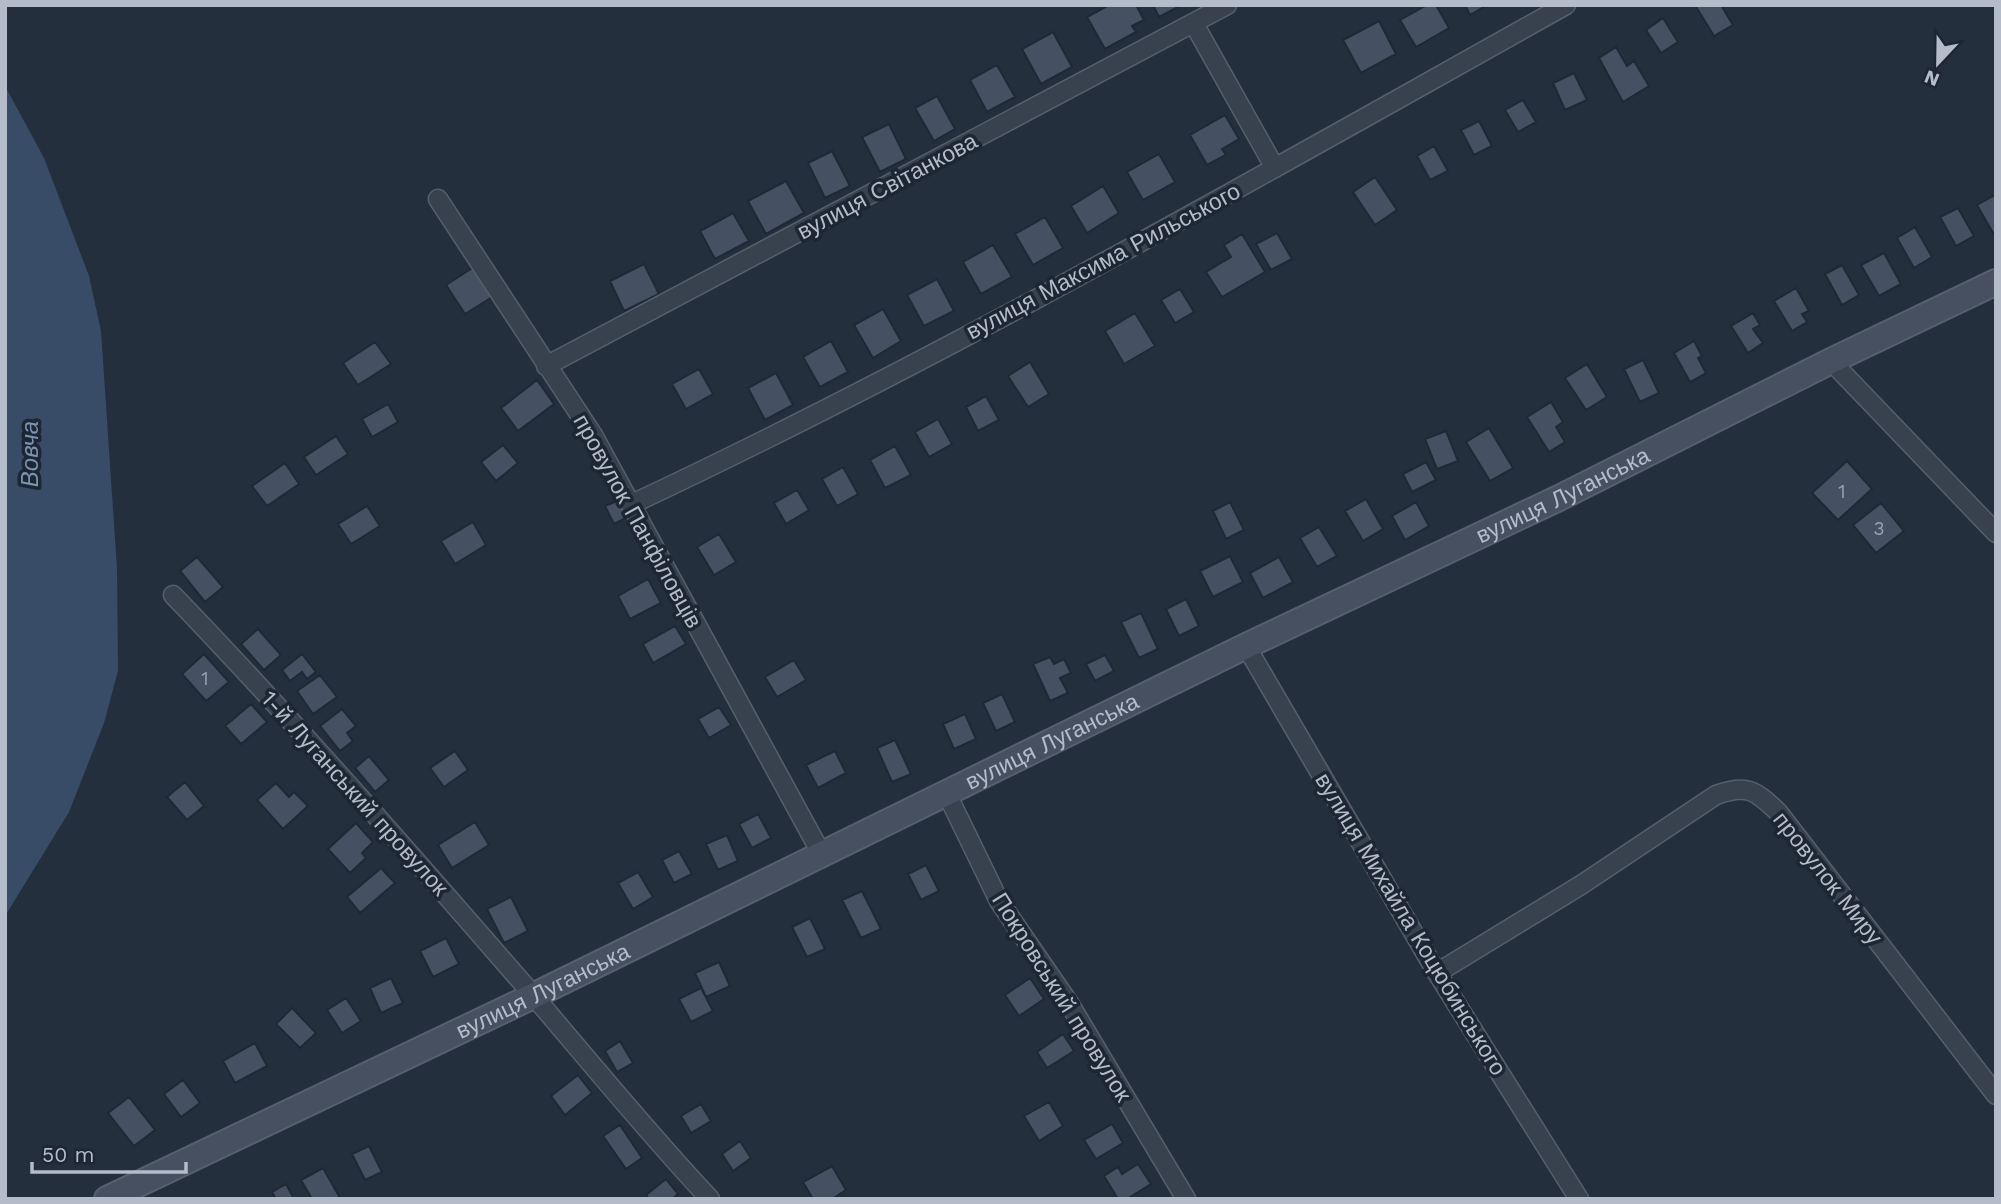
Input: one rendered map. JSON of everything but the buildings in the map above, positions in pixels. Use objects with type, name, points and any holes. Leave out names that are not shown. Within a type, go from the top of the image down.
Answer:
[{"type":"main road","name":"вулиця Луганська","points":[[107,1199],[533,996],[1246,646],[1559,498],[1831,361],[1996,282]]},
{"type":"street","name":"вулиця Світанкова","points":[[546,366],[1227,5]]},
{"type":"street","name":"вулиця Максима Рильського","points":[[632,504],[791,430],[1275,168],[1566,5]]},
{"type":"street","points":[[1194,24],[1275,168]]},
{"type":"street","name":"провулок Панфіловців","points":[[438,199],[593,435],[821,853]]},
{"type":"street","points":[[1831,361],[1996,533]]},
{"type":"street","name":"1-й Луганський провулок","points":[[173,595],[263,690],[533,996],[653,1139],[710,1199]]},
{"type":"street","name":"вулиця Михайла Коцюбинського","points":[[1246,646],[1437,973],[1579,1199]]},
{"type":"street","name":"провулок Миру","points":[[1437,973],[1581,885],[1716,795],[1736,788],[1752,791],[1778,812],[1996,1095]]},
{"type":"street","name":"Покровський провулок","points":[[946,792],[999,901],[1047,968],[1186,1199]]},
{"type":"water","name":"Вовча","points":[[5,86],[44,158],[89,276],[101,331],[117,569],[118,671],[104,723],[69,812],[5,916]]}]
